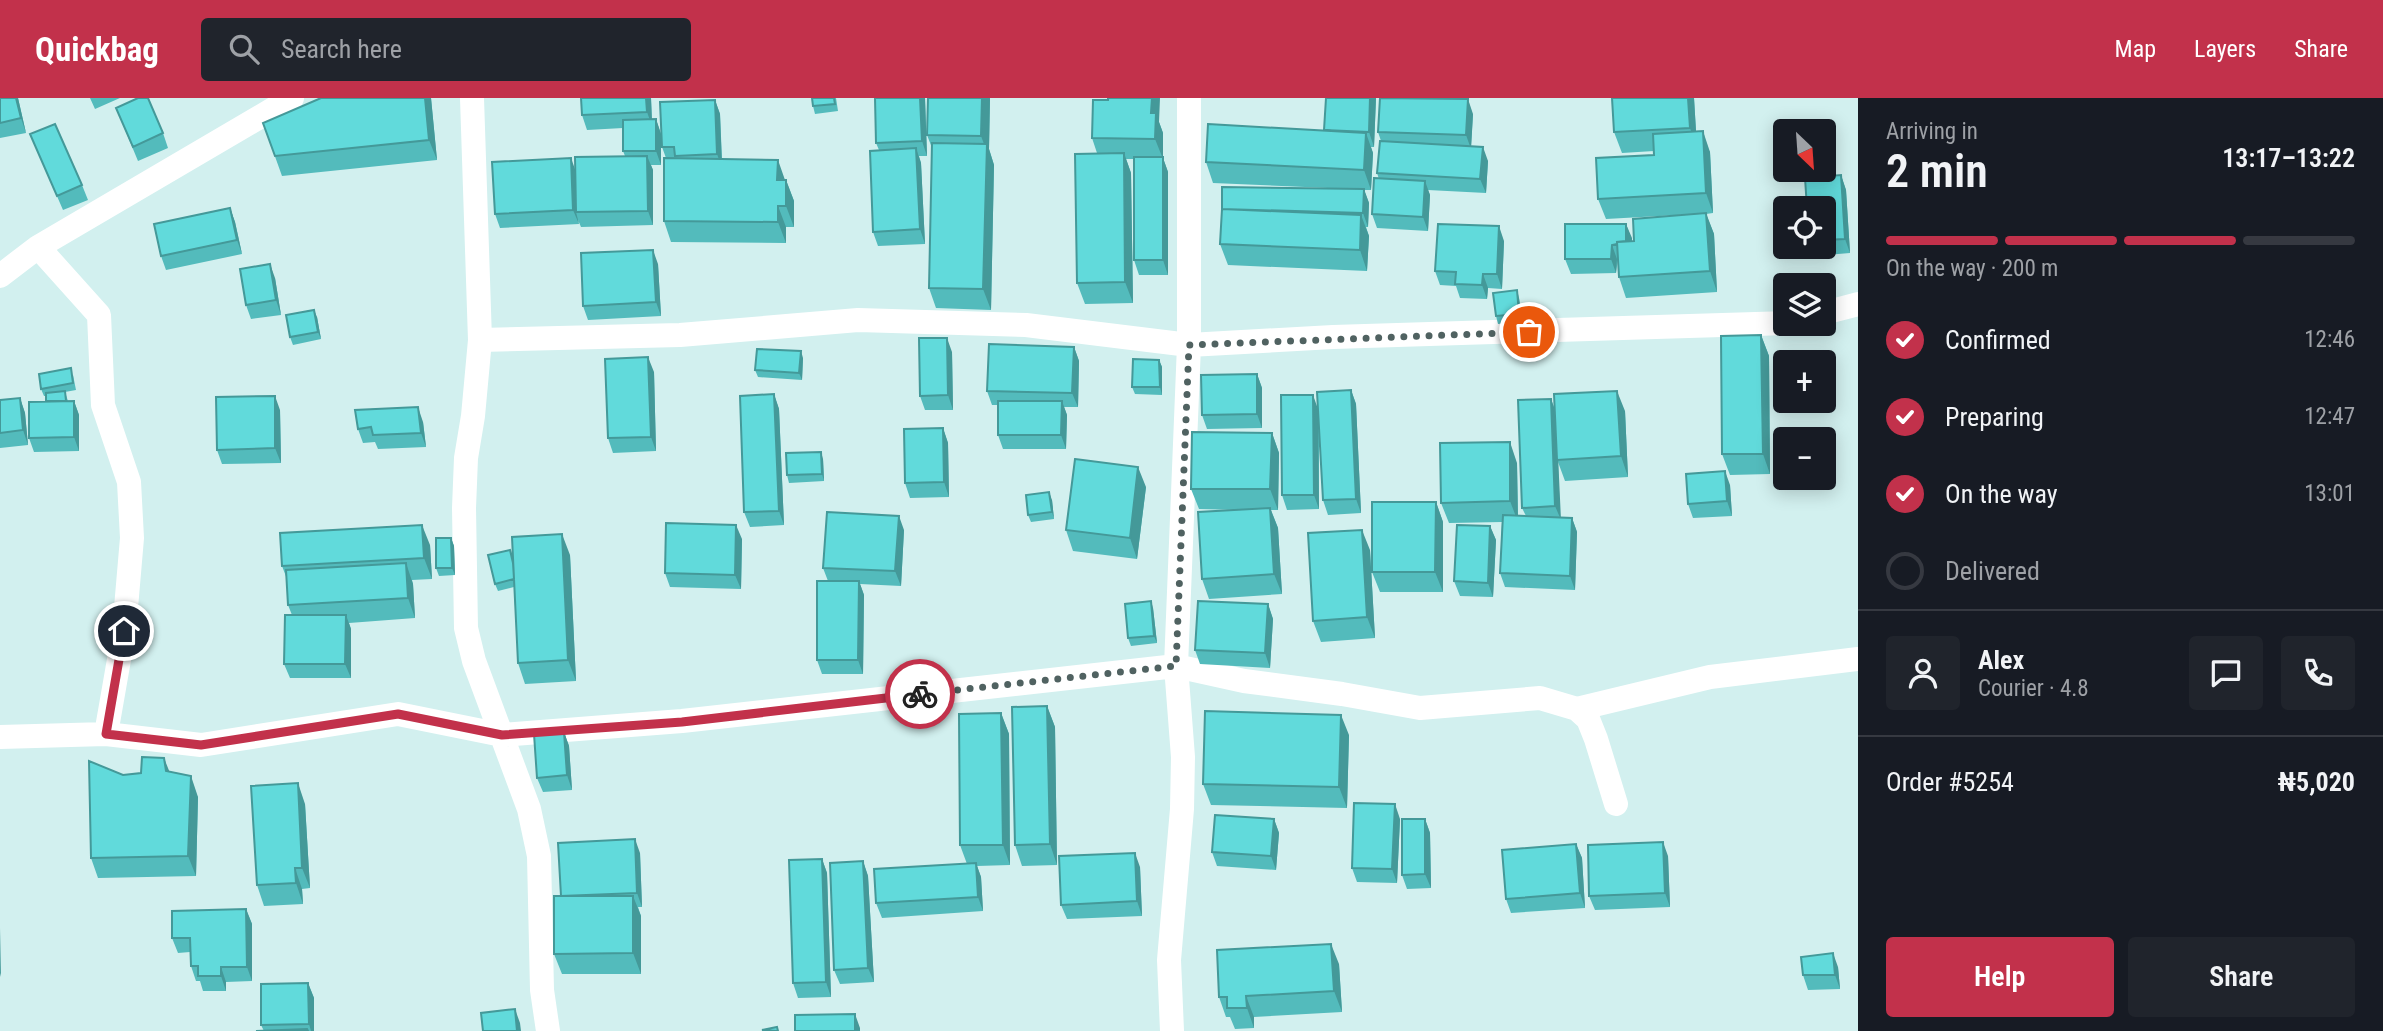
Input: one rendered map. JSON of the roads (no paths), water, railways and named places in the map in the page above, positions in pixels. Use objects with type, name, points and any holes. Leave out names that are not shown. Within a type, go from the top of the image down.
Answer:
[{"type":"street","points":[[0,276],[38,247],[292,98]]},
{"type":"street","points":[[472,98],[480,340],[466,458],[464,508],[467,628],[474,661],[529,809],[538,856],[542,990],[548,1031]]},
{"type":"street","points":[[1172,1031],[1168,960],[1182,809],[1183,757],[1176,666],[1189,345],[1189,98]]},
{"type":"street","points":[[38,247],[99,315],[103,405],[129,482],[132,538],[124,631],[106,734]]},
{"type":"street","points":[[1836,310],[1858,304]]},
{"type":"street","points":[[480,340],[680,335],[858,320],[1026,325],[1189,345],[1347,337],[1773,323]]},
{"type":"street","points":[[1577,709],[1710,677],[1858,659]]},
{"type":"street","points":[[0,737],[106,734],[201,745],[398,714],[502,735],[682,722],[1176,666],[1244,681],[1420,708],[1540,698],[1577,709],[1588,719],[1616,804]]}]
